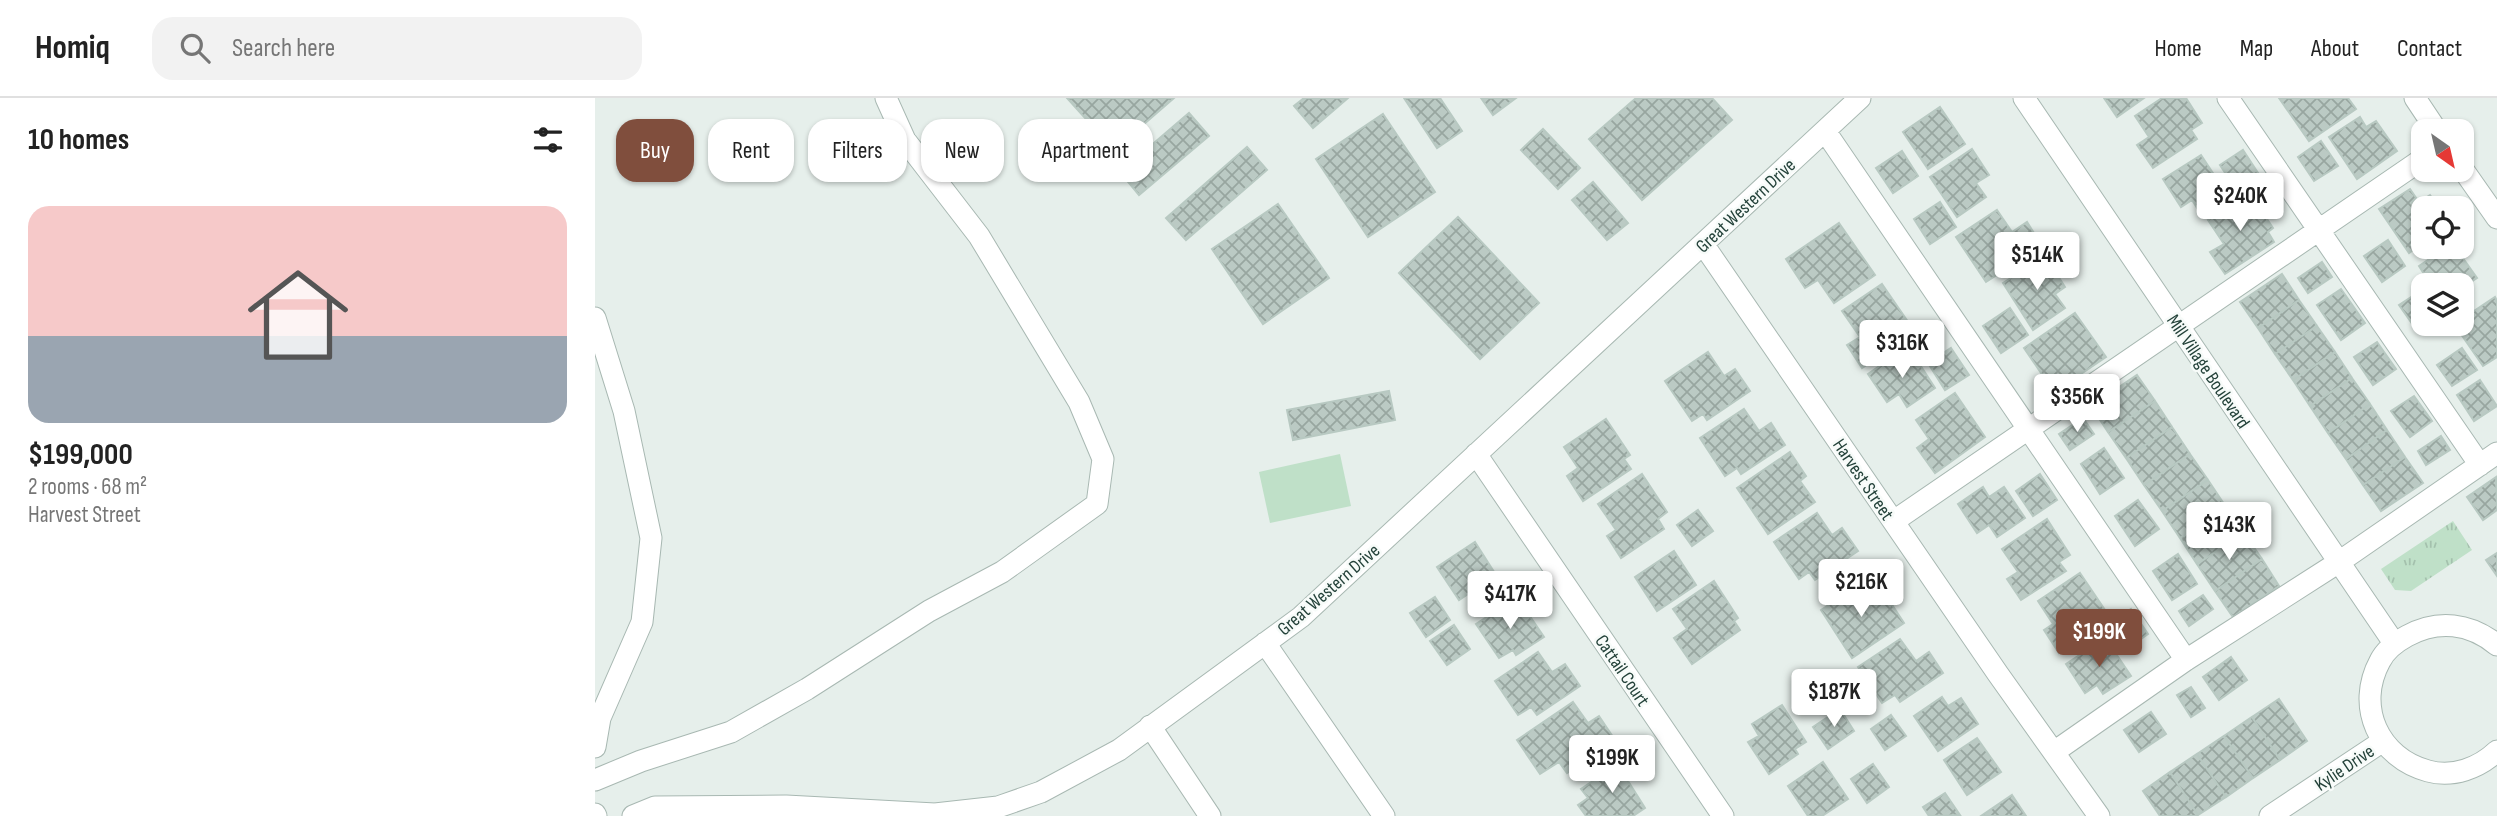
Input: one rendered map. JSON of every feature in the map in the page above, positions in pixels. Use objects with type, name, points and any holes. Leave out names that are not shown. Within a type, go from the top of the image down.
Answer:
[{"type":"street","points":[[595,779],[731,732],[807,689],[929,611],[1002,572],[1097,504],[1103,458],[1079,402],[979,236],[905,140],[885,98]]},
{"type":"street","name":"Great Western Drive","points":[[633,816],[655,807],[786,806],[935,814],[998,807],[1017,809],[1041,792],[1119,750],[1301,617],[1860,98]]},
{"type":"street","name":"Mill Village Boulevard","points":[[2024,98],[2394,643]]},
{"type":"street","points":[[2054,752],[2186,660],[2339,562],[2489,459],[2319,230],[2228,98]]},
{"type":"street","points":[[2415,98],[2429,119]]},
{"type":"street","points":[[1825,131],[2186,660]]},
{"type":"street","points":[[1893,521],[2411,167]]},
{"type":"street","points":[[2472,182],[2497,218]]},
{"type":"street","name":"Harvest Street","points":[[1703,244],[2099,816]]},
{"type":"street","points":[[595,318],[624,411],[651,538],[642,622],[600,718],[595,747]]},
{"type":"street","name":"Cattail Court","points":[[1476,454],[1723,816]]},
{"type":"street","points":[[2497,645],[2474,630],[2449,624],[2423,627],[2394,643],[2381,660],[2371,684],[2370,710],[2383,741],[2391,752],[2412,767],[2437,774],[2463,772],[2486,761],[2497,751]]},
{"type":"street","points":[[1265,643],[1384,816]]},
{"type":"street","points":[[1150,726],[1210,816]]},
{"type":"street","name":"Kylie Drive","points":[[2270,816],[2383,741]]},
{"type":"green space","points":[[1340,454],[1351,506],[1270,523],[1259,472]]},
{"type":"green space","points":[[2453,521],[2472,550],[2411,591],[2395,590],[2381,569]]},
{"type":"building","points":[[1067,98],[1174,98],[1150,119],[1086,119]]},
{"type":"building","points":[[1304,98],[1348,98],[1313,128],[1294,106]]},
{"type":"building","points":[[1404,98],[1440,98],[1462,131],[1437,148]]},
{"type":"building","points":[[1481,98],[1516,98],[1493,115]]},
{"type":"building","points":[[1636,98],[1712,98],[1732,120],[1642,200],[1589,139]]},
{"type":"building","points":[[2104,98],[2144,98],[2117,117]]},
{"type":"building","points":[[2162,98],[2186,98],[2202,123],[2191,130],[2197,139],[2153,168],[2137,145],[2149,137],[2135,116]]},
{"type":"building","points":[[2279,98],[2348,98],[2356,109],[2309,141]]},
{"type":"building","points":[[1940,107],[1965,144],[1928,169],[1903,132]]},
{"type":"building","points":[[1189,113],[1209,136],[1139,195],[1128,182],[1153,182],[1153,144]]},
{"type":"building","points":[[1383,114],[1435,192],[1368,237],[1316,159]]},
{"type":"building","points":[[2360,117],[2366,127],[2376,121],[2397,151],[2357,179],[2329,137]]},
{"type":"building","points":[[1543,129],[1580,168],[1558,189],[1521,150]]},
{"type":"building","points":[[2321,141],[2338,166],[2314,181],[2298,157]]},
{"type":"building","points":[[1247,147],[1267,170],[1186,240],[1166,218]]},
{"type":"building","points":[[1972,149],[1989,175],[1976,183],[1986,197],[1957,217],[1930,177]]},
{"type":"building","points":[[2243,150],[2260,176],[2237,191],[2220,165]]},
{"type":"building","points":[[1902,151],[1918,176],[1893,193],[1876,168]]},
{"type":"building","points":[[2201,155],[2228,196],[2201,214],[2192,200],[2181,207],[2163,179]]},
{"type":"building","points":[[1593,182],[1628,223],[1607,240],[1572,200]]},
{"type":"building","points":[[2410,189],[2415,196],[2411,196],[2409,253],[2379,209]]},
{"type":"building","points":[[2249,192],[2273,228],[2268,232],[2274,242],[2225,274],[2210,252],[2224,244],[2208,220]]},
{"type":"building","points":[[1940,202],[1956,227],[1930,244],[1914,219]]},
{"type":"building","points":[[1278,204],[1329,278],[1263,324],[1212,249]]},
{"type":"building","points":[[1997,210],[2012,232],[2027,222],[2042,246],[1986,282],[1956,237]]},
{"type":"building","points":[[1458,217],[1539,303],[1480,359],[1399,273]]},
{"type":"building","points":[[1839,223],[1875,275],[1834,303],[1818,280],[1805,288],[1786,259]]},
{"type":"building","points":[[2388,240],[2405,266],[2382,282],[2364,256]]},
{"type":"building","points":[[2045,256],[2065,287],[2055,294],[2065,308],[2033,330],[2003,283]]},
{"type":"building","points":[[2429,259],[2464,259],[2473,273],[2423,273],[2419,266]]},
{"type":"building","points":[[2322,262],[2332,277],[2308,293],[2298,278]]},
{"type":"building","points":[[2282,274],[2299,300],[2258,328],[2240,302]]},
{"type":"building","points":[[1882,284],[1915,332],[1862,368],[1847,345],[1860,337],[1842,311]]},
{"type":"building","points":[[2341,289],[2365,323],[2341,340],[2317,305]]},
{"type":"building","points":[[2411,297],[2411,322],[2399,305]]},
{"type":"building","points":[[2495,297],[2497,357],[2483,366],[2462,336],[2474,336],[2474,311]]},
{"type":"building","points":[[2299,300],[2317,326],[2275,354],[2258,328]]},
{"type":"building","points":[[2010,308],[2028,335],[2001,353],[1983,326]]},
{"type":"building","points":[[2075,313],[2106,357],[2054,392],[2024,348]]},
{"type":"building","points":[[2317,326],[2335,352],[2293,380],[2275,354]]},
{"type":"building","points":[[2377,342],[2396,369],[2373,385],[2354,357]]},
{"type":"building","points":[[1951,348],[1969,375],[1945,390],[1928,363]]},
{"type":"building","points":[[2462,348],[2477,370],[2452,386],[2437,365]]},
{"type":"building","points":[[1708,352],[1724,376],[1735,369],[1750,391],[1707,420],[1703,414],[1692,421],[1665,381]]},
{"type":"building","points":[[2335,352],[2352,378],[2310,406],[2293,380]]},
{"type":"building","points":[[1913,354],[1935,388],[1907,407],[1899,394],[1887,402],[1868,374],[1894,356],[1899,363]]},
{"type":"building","points":[[2137,375],[2155,401],[2108,432],[2091,406]]},
{"type":"building","points":[[2352,378],[2370,404],[2328,433],[2310,406]]},
{"type":"building","points":[[2480,380],[2497,406],[2474,421],[2457,395]]},
{"type":"building","points":[[1389,391],[1395,420],[1293,440],[1287,410]]},
{"type":"building","points":[[1955,393],[1985,437],[1935,473],[1917,448],[1929,439],[1916,420]]},
{"type":"building","points":[[2414,396],[2432,421],[2410,437],[2391,411]]},
{"type":"building","points":[[2155,401],[2172,427],[2126,458],[2108,432]]},
{"type":"building","points":[[2370,404],[2387,430],[2346,459],[2328,433]]},
{"type":"building","points":[[1744,409],[1759,431],[1771,423],[1785,445],[1741,474],[1737,468],[1725,476],[1700,438]]},
{"type":"building","points":[[2083,418],[2094,434],[2070,450],[2059,434]]},
{"type":"building","points":[[1606,419],[1630,455],[1624,459],[1631,469],[1583,501],[1567,476],[1578,468],[1564,447]]},
{"type":"building","points":[[2172,427],[2190,454],[2144,485],[2126,458]]},
{"type":"building","points":[[2387,430],[2405,457],[2363,485],[2346,459]]},
{"type":"building","points":[[2441,436],[2450,450],[2426,465],[2418,451]]},
{"type":"building","points":[[2104,448],[2124,478],[2100,494],[2081,464]]},
{"type":"building","points":[[1790,452],[1806,476],[1800,481],[1815,502],[1768,534],[1737,488]]},
{"type":"building","points":[[2190,454],[2208,480],[2162,511],[2144,485]]},
{"type":"building","points":[[2405,457],[2423,483],[2381,511],[2363,485]]},
{"type":"building","points":[[1642,474],[1667,512],[1658,519],[1664,529],[1621,558],[1607,536],[1616,530],[1598,504]]},
{"type":"building","points":[[2040,474],[2057,500],[2033,516],[2016,491]]},
{"type":"building","points":[[2496,477],[2497,510],[2483,520],[2467,497]]},
{"type":"building","points":[[2208,480],[2226,507],[2180,538],[2162,511]]},
{"type":"building","points":[[1983,487],[1989,497],[2004,487],[2025,518],[1997,537],[1989,525],[1977,533],[1958,504]]},
{"type":"building","points":[[2138,500],[2159,529],[2135,546],[2115,516]]},
{"type":"building","points":[[2226,507],[2244,533],[2197,564],[2180,538]]},
{"type":"building","points":[[1698,510],[1713,531],[1692,546],[1677,525]]},
{"type":"building","points":[[1817,513],[1832,535],[1842,528],[1858,551],[1815,580],[1809,572],[1799,579],[1774,542]]},
{"type":"building","points":[[2047,519],[2070,555],[2059,562],[2066,571],[2021,600],[2007,579],[2018,572],[2002,549]]},
{"type":"building","points":[[2244,533],[2262,559],[2215,591],[2197,564]]},
{"type":"building","points":[[1475,542],[1496,575],[1459,600],[1437,567]]},
{"type":"building","points":[[1674,551],[1696,585],[1657,611],[1635,577]]},
{"type":"building","points":[[2497,553],[2497,576],[2486,560]]},
{"type":"building","points":[[2178,554],[2197,584],[2172,600],[2153,571]]},
{"type":"building","points":[[2262,559],[2279,586],[2233,617],[2215,591]]},
{"type":"building","points":[[2080,573],[2105,610],[2095,617],[2100,625],[2059,653],[2044,630],[2053,624],[2038,601]]},
{"type":"building","points":[[1714,581],[1738,618],[1734,621],[1740,630],[1692,664],[1674,638],[1687,629],[1673,609]]},
{"type":"building","points":[[1865,581],[1879,602],[1887,597],[1904,623],[1852,658],[1821,610]]},
{"type":"building","points":[[2203,595],[2213,609],[2189,626],[2179,611]]},
{"type":"building","points":[[1435,597],[1450,620],[1426,637],[1410,613]]},
{"type":"building","points":[[1505,605],[1511,613],[1523,606],[1544,637],[1516,655],[1513,650],[1499,658],[1476,624]]},
{"type":"building","points":[[2131,609],[2148,634],[2125,650],[2108,625]]},
{"type":"building","points":[[1454,625],[1470,649],[1447,665],[1430,641]]},
{"type":"building","points":[[1900,639],[1916,661],[1929,652],[1943,673],[1900,702],[1895,695],[1882,703],[1858,667]]},
{"type":"building","points":[[2108,642],[2131,676],[2103,694],[2097,685],[2085,693],[2066,664],[2093,646],[2095,651]]},
{"type":"building","points":[[1538,652],[1552,672],[1565,664],[1580,686],[1537,715],[1531,707],[1518,715],[1495,681]]},
{"type":"building","points":[[2231,657],[2247,680],[2219,700],[2203,677]]},
{"type":"building","points":[[2191,687],[2205,708],[2191,717],[2177,695]]},
{"type":"building","points":[[1942,697],[1948,706],[1961,698],[1978,724],[1938,751],[1914,716]]},
{"type":"building","points":[[2279,699],[2307,741],[2280,760],[2252,717]]},
{"type":"building","points":[[1573,702],[1588,723],[1599,716],[1615,740],[1567,773],[1559,762],[1540,774],[1517,740]]},
{"type":"building","points":[[1782,705],[1806,742],[1795,749],[1798,754],[1769,774],[1748,742],[1759,736],[1752,724]]},
{"type":"building","points":[[1840,709],[1854,731],[1828,749],[1813,727]]},
{"type":"building","points":[[2151,712],[2166,734],[2139,752],[2124,730]]},
{"type":"building","points":[[1891,715],[1906,736],[1885,750],[1871,729]]},
{"type":"building","points":[[2252,717],[2280,760],[2253,778],[2224,736]]},
{"type":"building","points":[[2224,736],[2253,778],[2226,797],[2197,754]]},
{"type":"building","points":[[1977,738],[2001,772],[1967,795],[1944,760]]},
{"type":"building","points":[[2197,754],[2226,797],[2198,815],[2170,772]]},
{"type":"building","points":[[1624,760],[1634,776],[1628,781],[1645,808],[1633,816],[1586,816],[1578,805],[1588,798],[1581,789]]},
{"type":"building","points":[[1823,762],[1848,799],[1822,816],[1808,816],[1788,786]]},
{"type":"building","points":[[1873,764],[1889,787],[1867,803],[1851,779]]},
{"type":"building","points":[[2170,772],[2197,816],[2160,816],[2143,791]]},
{"type":"building","points":[[1945,793],[1960,815],[1929,816],[1923,807]]},
{"type":"building","points":[[2012,795],[2026,816],[1981,816]]}]
